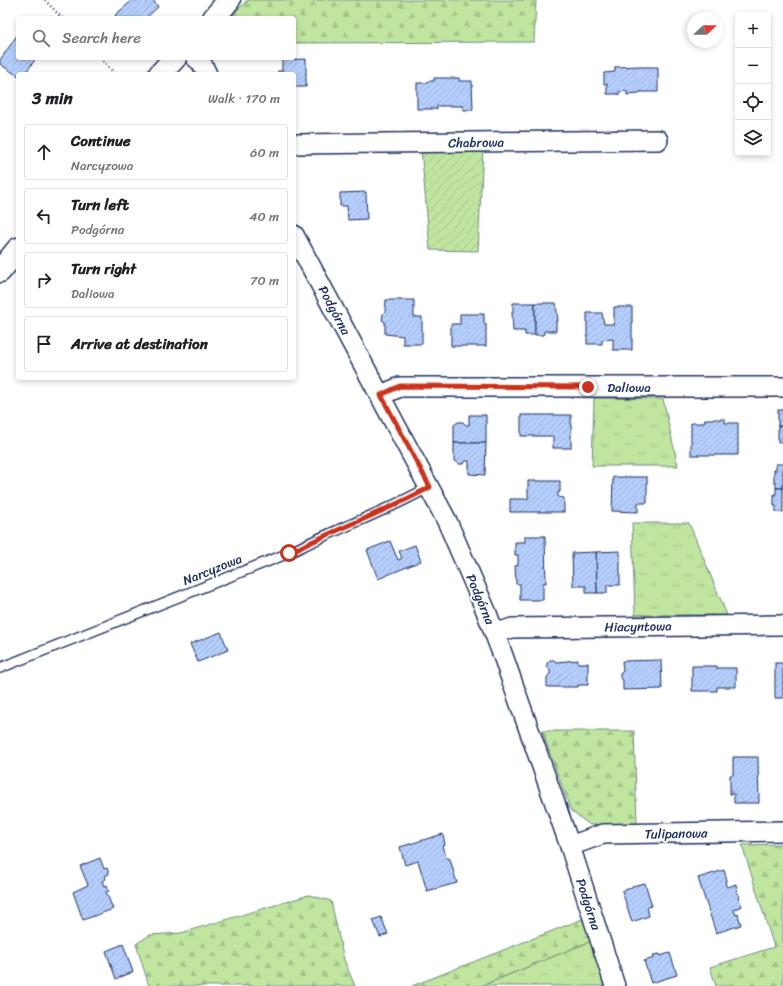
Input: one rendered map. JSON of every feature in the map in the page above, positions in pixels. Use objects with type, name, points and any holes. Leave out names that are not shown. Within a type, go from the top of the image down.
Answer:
[{"type":"street","points":[[162,72],[173,60]]},
{"type":"street","points":[[198,60],[206,72]]},
{"type":"street","name":"Chabrowa","points":[[296,144],[658,140]]},
{"type":"street","name":"Podgórna","points":[[296,239],[381,395],[447,521],[495,634],[570,846],[615,986]]},
{"type":"street","points":[[0,272],[16,252]]},
{"type":"street","name":"Daliowa","points":[[381,395],[400,386],[783,387]]},
{"type":"street","name":"Hiacyntowa","points":[[495,634],[512,628],[783,625]]},
{"type":"street","name":"Tulipanowa","points":[[570,846],[603,834],[783,831]]},
{"type":"lane","name":"Narcyzowa","points":[[0,668],[289,553],[314,539],[405,501],[430,487]]},
{"type":"path","points":[[45,0],[60,16]]},
{"type":"path","points":[[102,60],[113,72]]},
{"type":"green space","points":[[247,0],[536,0],[534,42],[296,43],[296,16],[232,16]]},
{"type":"green space","points":[[421,148],[483,148],[478,251],[430,250]]},
{"type":"green space","points":[[594,398],[663,399],[678,466],[592,466]]},
{"type":"green space","points":[[632,523],[689,523],[727,615],[635,615]]},
{"type":"green space","points":[[542,731],[634,731],[637,824],[590,825],[571,811]]},
{"type":"green space","points":[[783,844],[783,986],[716,986],[710,967],[774,947],[742,845]]},
{"type":"green space","points":[[309,895],[331,901],[344,960],[355,986],[149,986],[136,944],[150,935],[181,933]]},
{"type":"green space","points":[[585,918],[591,941],[481,986],[412,986]]},
{"type":"green space","points":[[591,941],[604,986],[481,986]]},
{"type":"building","points":[[133,0],[153,0],[158,7],[148,16],[115,15]]},
{"type":"building","points":[[16,37],[16,60],[35,60],[26,72],[16,72],[16,75],[0,64],[0,60]]},
{"type":"building","points":[[306,59],[306,87],[296,87],[296,72],[278,72],[282,71],[282,60]]},
{"type":"building","points":[[640,66],[639,67],[658,67],[658,92],[639,92],[627,95],[627,91],[619,92],[619,95],[607,94],[607,84],[604,84],[604,73],[615,72],[615,67]]},
{"type":"building","points":[[434,78],[459,78],[459,81],[472,81],[473,110],[463,110],[463,106],[437,106],[437,109],[417,109],[417,83],[434,81]]},
{"type":"building","points":[[366,192],[367,219],[348,220],[347,206],[340,206],[340,193]]},
{"type":"building","points":[[386,300],[414,300],[414,317],[422,317],[422,344],[403,344],[403,336],[385,334],[385,322],[382,320],[385,312]]},
{"type":"building","points":[[513,303],[535,303],[535,335],[525,335],[525,331],[513,331]]},
{"type":"building","points":[[535,303],[556,303],[558,321],[556,321],[556,331],[544,331],[544,335],[535,335]]},
{"type":"building","points":[[614,307],[632,307],[632,350],[613,350],[613,339],[602,340],[602,344],[587,344],[587,313],[602,313],[604,324],[614,324]]},
{"type":"building","points":[[460,314],[484,314],[484,324],[486,324],[486,346],[451,346],[451,324],[460,324]]},
{"type":"building","points":[[778,410],[783,410],[783,426],[778,426]]},
{"type":"building","points":[[469,415],[486,415],[486,443],[454,443],[454,425],[458,422],[463,422],[466,425],[469,425]]},
{"type":"building","points":[[521,415],[571,415],[571,448],[553,448],[553,436],[521,436]]},
{"type":"building","points":[[705,419],[725,419],[725,423],[738,423],[738,455],[691,455],[691,423],[704,423]]},
{"type":"building","points":[[778,426],[783,426],[783,442],[778,442]]},
{"type":"building","points":[[454,443],[486,443],[485,475],[469,474],[469,461],[459,464],[454,461]]},
{"type":"building","points":[[776,464],[783,464],[783,488],[776,488],[776,482],[774,482],[774,470],[776,470]]},
{"type":"building","points":[[613,477],[647,477],[647,503],[638,503],[638,512],[612,511]]},
{"type":"building","points":[[528,481],[560,481],[560,492],[558,492],[558,497],[564,498],[564,512],[510,512],[510,499],[528,499]]},
{"type":"building","points":[[776,488],[783,488],[783,512],[776,512],[776,506],[774,506],[774,494],[776,494]]},
{"type":"building","points":[[525,536],[545,536],[546,583],[543,583],[543,600],[520,600],[520,584],[516,584],[515,566],[518,565],[518,555],[515,555],[515,542],[525,542]]},
{"type":"building","points":[[390,541],[398,560],[402,558],[399,551],[415,545],[421,561],[378,579],[367,550]]},
{"type":"building","points":[[620,551],[620,585],[607,585],[607,593],[597,593],[596,552]]},
{"type":"building","points":[[596,552],[597,593],[586,593],[586,586],[573,586],[572,553]]},
{"type":"building","points":[[221,632],[228,650],[198,662],[190,644]]},
{"type":"building","points":[[550,660],[554,660],[556,662],[578,660],[578,663],[588,663],[588,685],[578,685],[578,687],[547,687],[547,677],[550,674],[550,669],[547,667],[547,663]]},
{"type":"building","points":[[661,660],[662,689],[623,690],[623,680],[620,678],[620,674],[623,671],[622,661]]},
{"type":"building","points":[[775,663],[783,663],[783,698],[775,698]]},
{"type":"building","points":[[692,666],[736,668],[736,687],[717,687],[717,691],[692,691]]},
{"type":"building","points":[[733,757],[758,757],[759,803],[734,803],[734,794],[730,794],[730,775],[733,775]]},
{"type":"building","points":[[443,834],[445,845],[442,846],[446,858],[450,859],[457,883],[427,891],[418,861],[405,865],[400,847]]},
{"type":"building","points":[[100,858],[104,869],[107,868],[109,874],[105,876],[106,879],[102,881],[104,886],[107,885],[109,891],[106,892],[113,909],[83,920],[73,892],[88,885],[80,866]]},
{"type":"building","points":[[724,870],[727,880],[725,880],[726,886],[728,887],[736,884],[737,894],[738,893],[740,897],[738,897],[742,906],[734,910],[736,915],[738,914],[741,925],[716,933],[698,878]]},
{"type":"building","points":[[645,883],[652,906],[647,907],[649,916],[632,922],[622,891],[631,888],[632,886]]},
{"type":"building","points":[[381,917],[388,934],[380,937],[373,920]]},
{"type":"building","points":[[123,944],[133,972],[116,979],[106,951]]},
{"type":"building","points":[[670,953],[677,975],[651,983],[644,961],[654,958],[653,955],[660,954],[660,956]]},
{"type":"route","points":[[289,553],[314,539],[405,501],[430,487],[381,395],[400,386],[588,387]]}]
